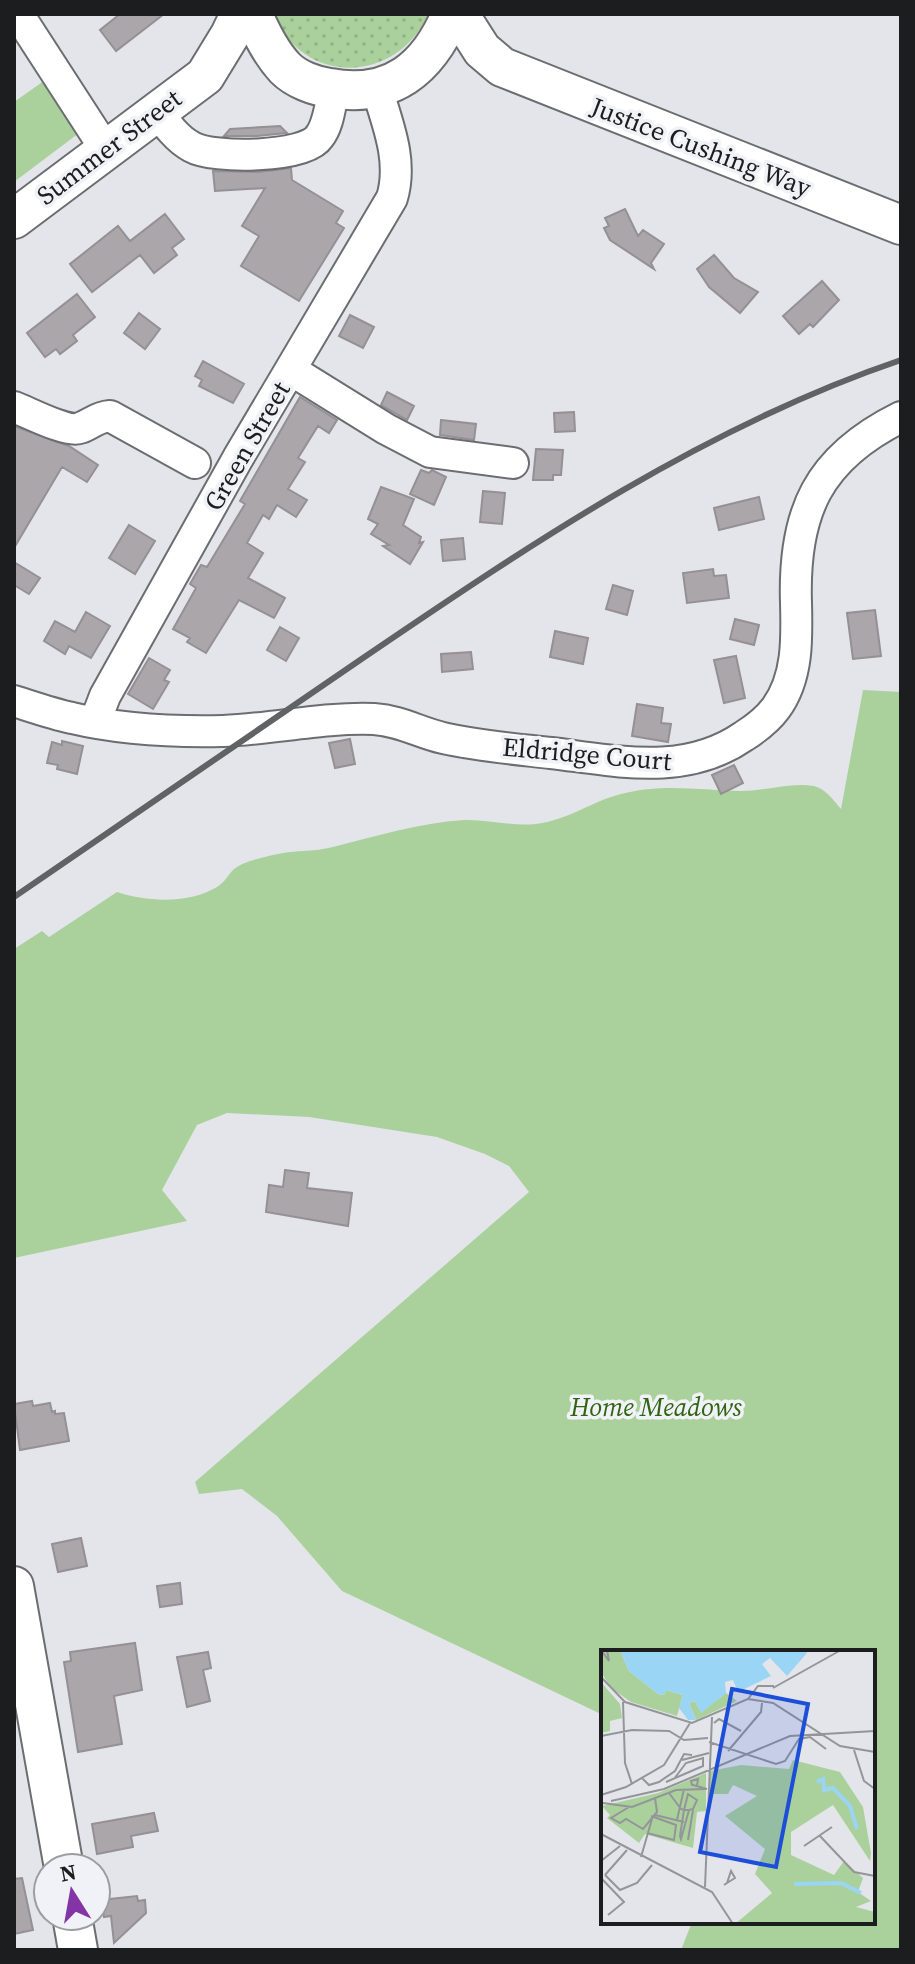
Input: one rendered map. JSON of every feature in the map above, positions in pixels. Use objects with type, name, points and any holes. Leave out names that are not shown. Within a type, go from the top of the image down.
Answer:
[{"type":"main road","name":"Summer Street","points":[[14,219],[205,76],[240,14]]},
{"type":"main road","points":[[253,14],[268,45],[287,70],[317,86],[355,91],[377,89],[411,73],[439,40],[451,14]]},
{"type":"main road","name":"Justice Cushing Way","points":[[459,14],[477,44],[502,67],[901,225]]},
{"type":"main road","name":"Summer Street","points":[[205,76],[259,65],[287,70]]},
{"type":"main road","name":"Justice Cushing Way","points":[[411,73],[461,67],[502,67]]},
{"type":"main road","points":[[14,1586],[61,1852]]},
{"type":"street","points":[[18,14],[106,150]]},
{"type":"street","points":[[157,111],[180,140],[206,153],[291,151],[312,144],[320,137],[334,89]]},
{"type":"street","name":"Green Street","points":[[95,722],[105,696],[238,458],[392,198],[397,181],[396,161],[377,89]]},
{"type":"street","points":[[291,370],[386,429],[430,452],[513,463]]},
{"type":"street","points":[[14,407],[71,430],[99,417],[110,416],[195,463]]},
{"type":"street","name":"Eldridge Court","points":[[95,722],[223,731],[372,719],[400,723],[465,743],[645,764],[677,763],[708,756],[752,731],[776,709],[785,692],[794,662],[798,552],[807,515],[822,481],[849,448],[901,417]]},
{"type":"street","points":[[14,701],[95,722]]},
{"type":"green space","points":[[274,14],[428,14],[414,37],[395,54],[373,64],[350,68],[327,65],[306,55],[287,38]]},
{"type":"green space","points":[[48,78],[83,130],[14,182],[14,102]]},
{"type":"green space","name":"Home Meadows","points":[[863,690],[901,692],[901,1950],[681,1950],[691,1924],[875,1924],[875,1650],[601,1650],[601,1714],[342,1591],[277,1516],[242,1489],[199,1494],[195,1482],[529,1192],[509,1166],[437,1137],[309,1117],[227,1113],[197,1125],[162,1190],[187,1221],[14,1258],[14,949],[42,931],[49,937],[117,892],[141,898],[181,899],[206,893],[224,881],[234,869],[253,860],[281,853],[326,849],[430,824],[464,820],[542,823],[621,794],[666,788],[741,791],[814,786],[826,792],[841,809]]},
{"type":"building","points":[[120,14],[164,14],[116,51],[100,30]]},
{"type":"building","points":[[280,126],[287,133],[224,136],[230,129]]},
{"type":"building","points":[[291,168],[292,180],[343,211],[336,223],[344,228],[299,301],[241,266],[259,236],[242,226],[265,188],[215,191],[213,171],[258,172]]},
{"type":"building","points":[[625,209],[638,236],[643,230],[664,244],[651,263],[654,269],[610,240],[604,228],[609,226],[605,218]]},
{"type":"building","points":[[165,214],[184,239],[172,248],[177,255],[154,273],[140,255],[92,292],[70,264],[118,226],[130,241]]},
{"type":"building","points":[[714,255],[734,278],[758,292],[740,313],[709,287],[697,269]]},
{"type":"building","points":[[822,281],[839,300],[813,327],[810,324],[799,334],[783,316]]},
{"type":"building","points":[[77,294],[95,317],[73,335],[77,341],[60,354],[56,349],[45,357],[27,333]]},
{"type":"building","points":[[139,313],[160,329],[145,349],[124,333]]},
{"type":"building","points":[[350,315],[374,327],[363,348],[339,336]]},
{"type":"building","points":[[203,361],[244,384],[233,403],[199,386],[202,380],[195,376]]},
{"type":"building","points":[[387,392],[414,406],[407,420],[381,405]]},
{"type":"building","points":[[300,397],[337,420],[329,433],[318,426],[298,458],[305,462],[288,489],[307,500],[296,517],[277,505],[269,519],[263,515],[247,543],[263,553],[248,578],[285,598],[274,618],[239,600],[206,653],[187,642],[190,638],[173,629],[196,588],[190,584],[201,565],[207,567],[245,504],[240,501]]},
{"type":"building","points":[[574,412],[575,431],[555,432],[554,413]]},
{"type":"building","points":[[441,420],[476,424],[474,440],[440,435]]},
{"type":"building","points":[[14,426],[69,446],[98,465],[87,482],[62,467],[14,548]]},
{"type":"building","points":[[536,449],[563,450],[561,475],[553,475],[553,480],[533,480]]},
{"type":"building","points":[[421,470],[429,473],[432,470],[446,477],[434,505],[410,494]]},
{"type":"building","points":[[381,487],[414,499],[403,525],[421,537],[419,543],[423,542],[410,564],[371,534],[378,524],[368,519]]},
{"type":"building","points":[[483,491],[505,493],[502,524],[480,522]]},
{"type":"building","points":[[759,497],[764,519],[719,530],[714,508]]},
{"type":"building","points":[[129,525],[155,541],[135,574],[109,558]]},
{"type":"building","points":[[463,538],[465,559],[443,561],[441,540]]},
{"type":"building","points":[[14,562],[40,578],[29,594],[14,585]]},
{"type":"building","points":[[713,569],[714,576],[726,575],[729,598],[687,603],[683,573]]},
{"type":"building","points":[[613,585],[633,591],[627,615],[606,609]]},
{"type":"building","points":[[875,610],[881,656],[853,659],[847,613]]},
{"type":"building","points":[[86,612],[110,626],[91,658],[69,646],[65,654],[44,641],[55,621],[75,632]]},
{"type":"building","points":[[735,619],[759,625],[754,645],[730,639]]},
{"type":"building","points":[[280,627],[299,638],[286,661],[267,650]]},
{"type":"building","points":[[555,631],[588,638],[583,664],[550,657]]},
{"type":"building","points":[[471,652],[473,669],[442,672],[441,654]]},
{"type":"building","points":[[736,656],[745,698],[724,703],[714,660]]},
{"type":"building","points":[[149,658],[170,670],[164,680],[169,682],[153,709],[128,694]]},
{"type":"building","points":[[637,704],[663,708],[661,723],[671,724],[668,742],[632,736]]},
{"type":"building","points":[[350,739],[355,764],[335,768],[329,743]]},
{"type":"building","points":[[62,741],[83,746],[77,774],[47,763],[52,742],[62,745]]},
{"type":"building","points":[[734,765],[743,783],[721,794],[712,775]]},
{"type":"building","points":[[285,1170],[309,1173],[307,1188],[352,1193],[348,1226],[266,1212],[269,1185],[283,1187]]},
{"type":"building","points":[[32,1401],[33,1406],[50,1403],[52,1412],[64,1413],[69,1441],[20,1450],[14,1404]]},
{"type":"building","points":[[81,1538],[87,1566],[58,1572],[52,1544]]},
{"type":"building","points":[[180,1583],[182,1604],[160,1607],[157,1586]]},
{"type":"building","points":[[135,1643],[142,1690],[114,1696],[122,1744],[78,1752],[64,1662],[71,1661],[70,1652]]},
{"type":"building","points":[[208,1652],[211,1668],[203,1670],[210,1701],[187,1707],[177,1657]]},
{"type":"building","points":[[154,1813],[158,1831],[131,1836],[133,1847],[97,1852],[92,1824]]},
{"type":"building","points":[[22,1878],[32,1930],[14,1934],[14,1879]]},
{"type":"building","points":[[137,1896],[138,1901],[145,1900],[146,1913],[114,1943],[112,1925],[112,1899]]},
{"type":"railway","points":[[14,897],[491,572],[622,491],[758,418],[901,360]]}]
